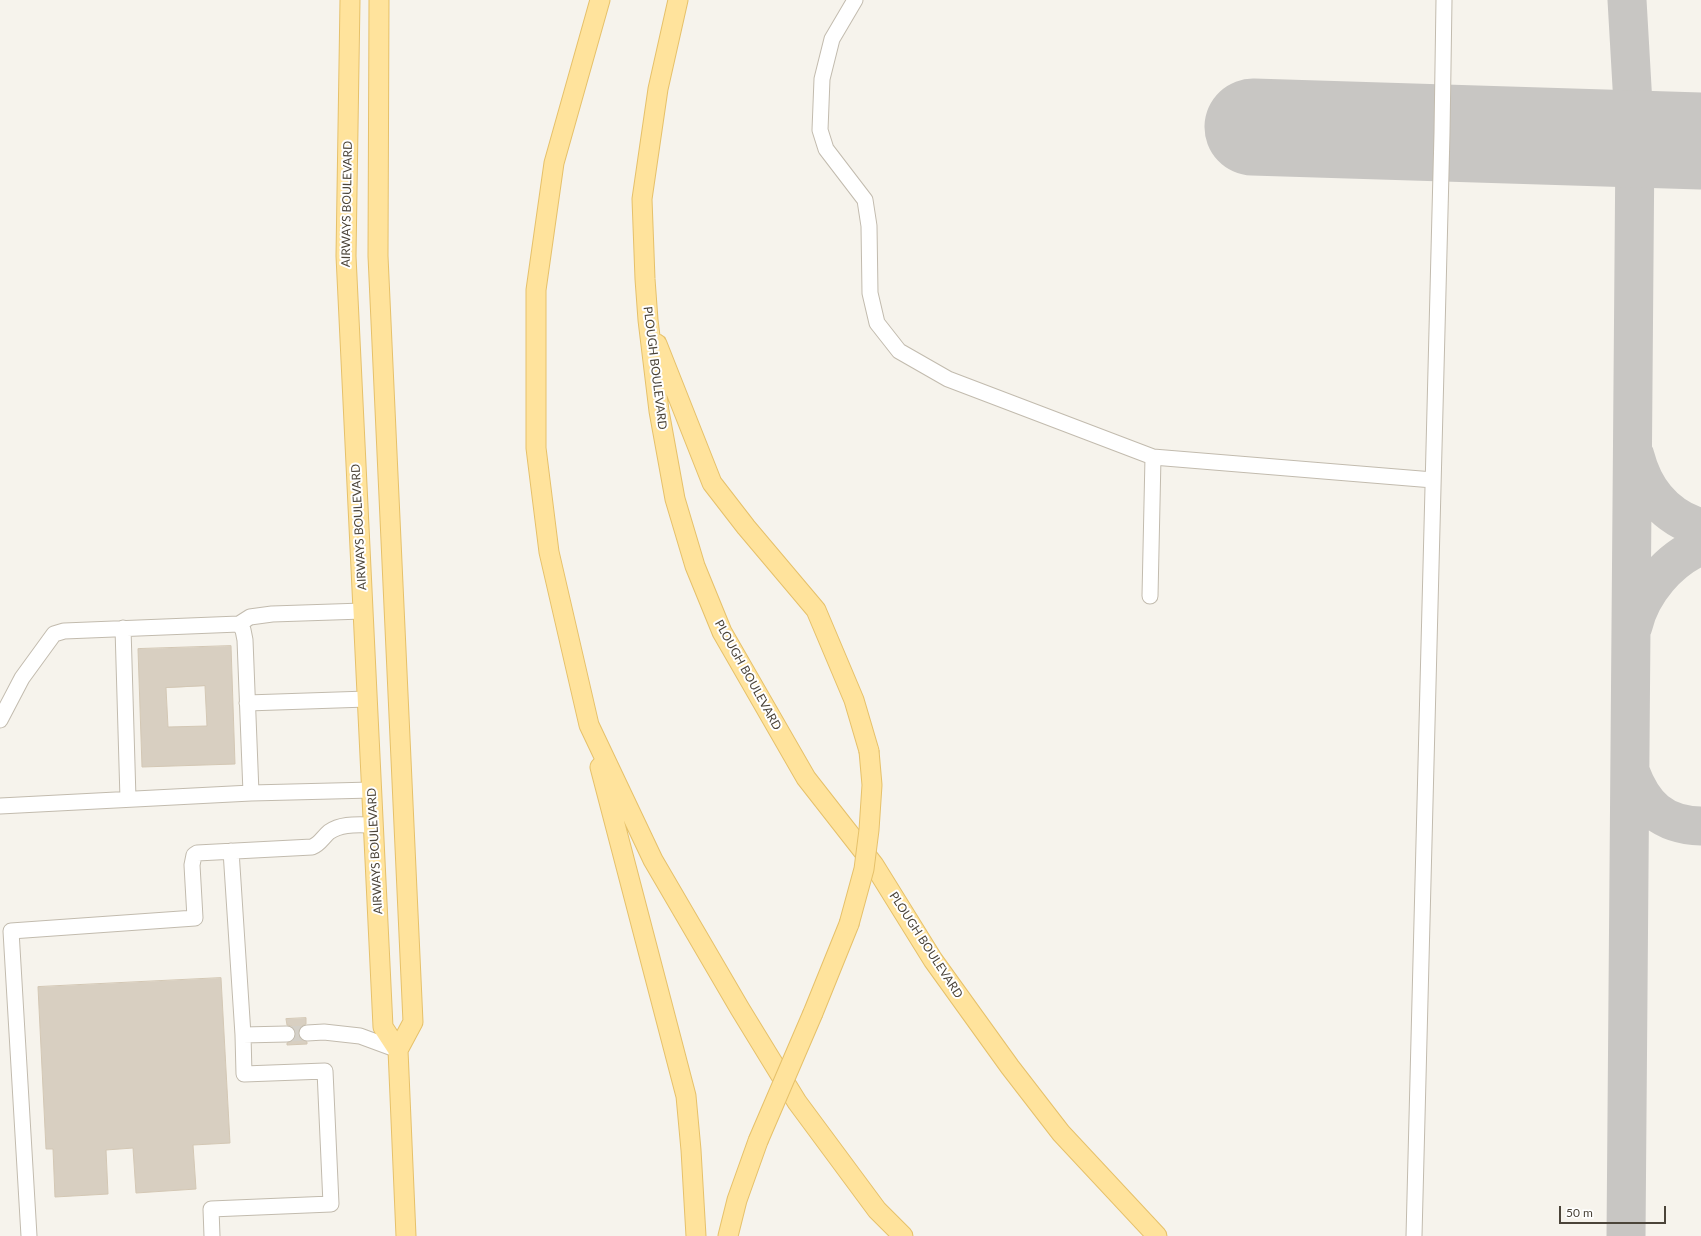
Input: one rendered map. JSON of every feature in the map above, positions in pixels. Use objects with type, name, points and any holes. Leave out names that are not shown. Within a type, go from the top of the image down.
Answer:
[{"type":"main road","name":"AIRWAYS BOULEVARD","points":[[350,0],[346,256],[383,1027],[398,1050]]},
{"type":"main road","points":[[379,0],[378,256],[413,1022],[398,1050],[406,1236]]},
{"type":"main road","points":[[600,0],[554,163],[536,290],[536,448],[549,552],[589,725],[686,1096],[695,1230]]},
{"type":"main road","name":"PLOUGH BOULEVARD","points":[[678,0],[658,89],[642,199],[648,320],[658,411],[675,499],[695,566],[722,632],[806,778],[874,866],[933,960],[1010,1067],[1061,1133],[1157,1236]]},
{"type":"main road","points":[[648,320],[712,483],[816,610],[854,700],[869,751],[872,785],[869,830],[864,869],[849,924],[813,1013],[758,1141],[737,1200],[728,1236]]},
{"type":"main road","points":[[589,725],[653,860],[740,1009],[797,1102],[877,1210],[903,1236]]},
{"type":"lane","points":[[855,0],[832,38],[822,79],[820,130],[826,149],[865,200],[869,226],[870,293],[876,323],[899,351],[948,379],[1153,457],[1433,480]]},
{"type":"lane","points":[[1414,1236],[1444,0]]},
{"type":"lane","points":[[1150,596],[1153,457]]},
{"type":"lane","points":[[0,720],[22,678],[54,634],[64,630],[239,624],[250,617],[272,614],[363,610]]},
{"type":"lane","points":[[239,624],[243,630],[244,640],[251,793]]},
{"type":"lane","points":[[123,628],[128,799]]},
{"type":"lane","points":[[247,703],[367,699]]},
{"type":"lane","points":[[0,806],[251,793],[372,790]]},
{"type":"lane","points":[[29,1236],[11,931],[195,918],[192,866],[194,856],[202,853],[312,847],[337,828],[348,825],[373,825]]},
{"type":"lane","points":[[212,1236],[212,1209],[331,1204],[325,1071],[244,1074],[243,1035],[231,851]]},
{"type":"lane","points":[[307,1033],[324,1032],[360,1036],[398,1050]]},
{"type":"lane","points":[[243,1035],[287,1034]]},
{"type":"building","points":[[231,646],[235,764],[142,767],[138,649]],"holes":[[[205,686],[207,726],[168,727],[166,688]]]},
{"type":"building","points":[[221,978],[230,1143],[193,1145],[196,1189],[136,1193],[133,1148],[106,1150],[108,1194],[55,1197],[53,1149],[46,1149],[38,987]]},
{"type":"building","points":[[306,1018],[306,1024],[302,1026],[298,1033],[300,1038],[307,1042],[307,1044],[287,1045],[287,1043],[295,1039],[296,1033],[292,1026],[287,1025],[286,1019]]},
{"type":"taxiway","points":[[1626,1236],[1635,139],[1627,0]]},
{"type":"taxiway","points":[[1635,456],[1644,480],[1658,501],[1677,517],[1701,528]]},
{"type":"taxiway","points":[[1633,626],[1642,601],[1658,578],[1678,559],[1701,546]]},
{"type":"taxiway","points":[[1630,771],[1641,794],[1648,804],[1656,811],[1675,822],[1701,826]]},
{"type":"runway","points":[[1253,127],[1701,141]]},
{"type":"tunnel","points":[[287,1034],[307,1033]]}]
